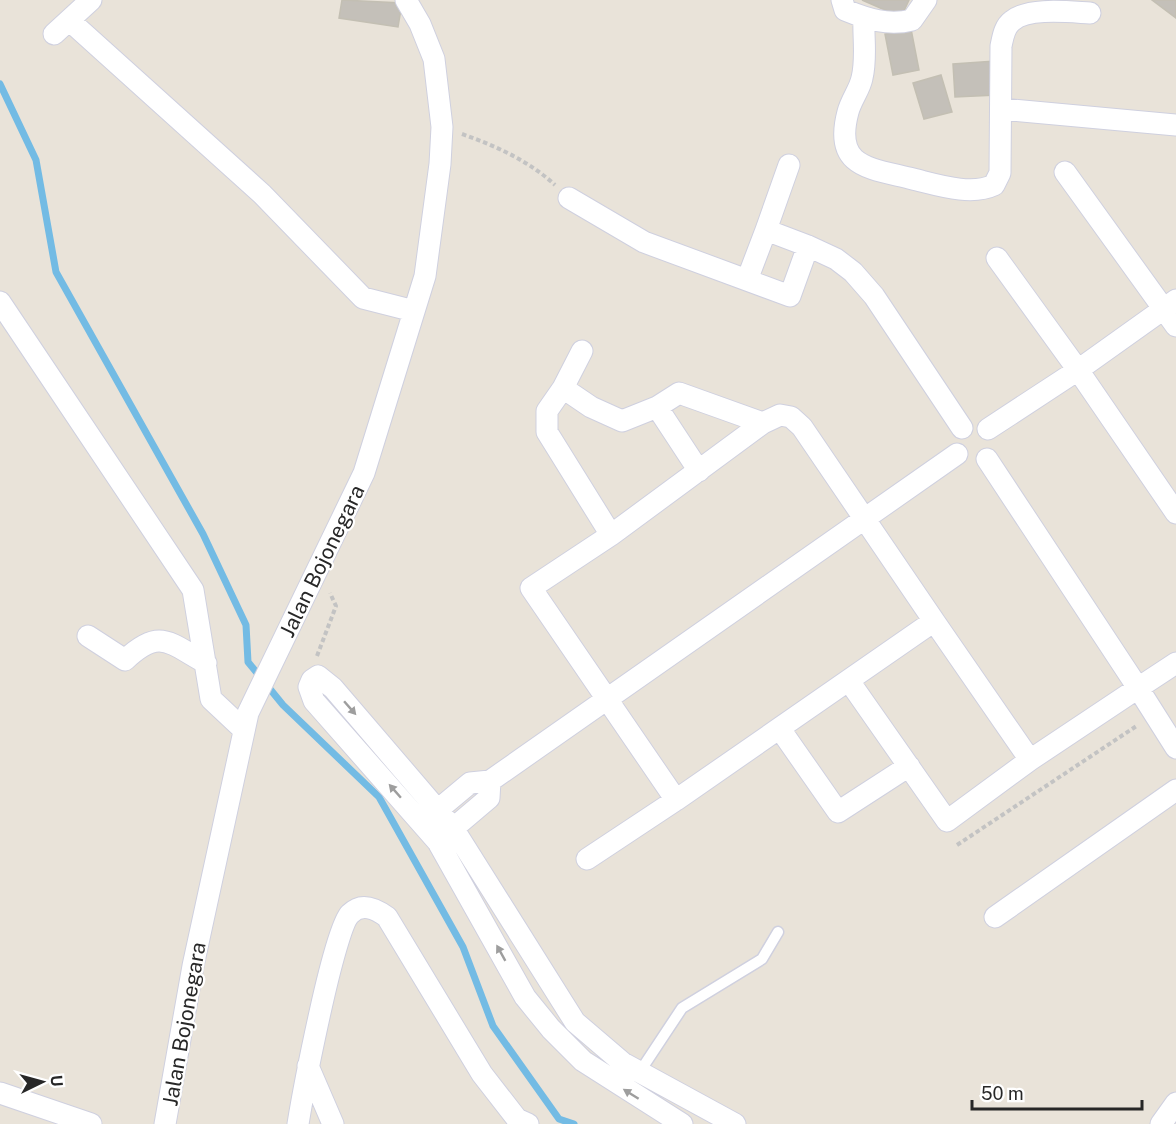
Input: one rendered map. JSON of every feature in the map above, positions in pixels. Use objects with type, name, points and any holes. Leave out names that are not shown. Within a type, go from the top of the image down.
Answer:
[{"type":"street","points":[[91,0],[62,28],[262,194],[363,298],[414,311]]},
{"type":"street","name":"Jalan Bojonegara","points":[[165,1124],[193,966],[246,721],[364,473],[425,276],[440,164],[442,127],[434,59],[420,24],[406,0]]},
{"type":"street","points":[[842,0],[845,10],[864,18],[900,23],[912,20],[926,0]]},
{"type":"street","points":[[864,18],[862,78],[849,109],[844,132],[844,146],[850,158],[865,167],[927,183],[981,191],[994,185],[1000,173],[1001,46],[1005,30],[1012,20],[1045,11],[1090,13]]},
{"type":"street","points":[[1001,109],[1175,134]]},
{"type":"street","points":[[747,280],[789,165]]},
{"type":"street","points":[[988,429],[1172,312],[1065,172]]},
{"type":"street","points":[[569,198],[644,242],[790,296],[808,246]]},
{"type":"street","points":[[766,230],[836,259],[853,272],[874,296],[962,428]]},
{"type":"street","points":[[997,258],[1078,370],[1176,513]]},
{"type":"street","points":[[0,302],[193,590],[211,699],[246,721]]},
{"type":"street","points":[[582,351],[563,388],[547,411],[547,432],[611,536]]},
{"type":"street","points":[[563,388],[591,407],[622,421],[657,407],[679,393],[764,423]]},
{"type":"street","points":[[657,407],[699,471]]},
{"type":"street","points":[[676,800],[605,700],[531,588],[611,536],[764,423],[780,415],[791,417],[802,427],[1030,760]]},
{"type":"street","points":[[975,423],[988,429],[995,440],[992,454],[982,463],[968,463],[957,454],[955,440],[962,428],[975,423]]},
{"type":"street","points":[[431,816],[470,783],[490,781],[957,454]]},
{"type":"street","points":[[987,459],[1176,748]]},
{"type":"street","points":[[586,859],[780,729],[934,621]]},
{"type":"street","points":[[88,636],[125,660],[141,644],[164,640],[206,663]]},
{"type":"street","points":[[849,681],[946,821],[1030,760],[1176,663]]},
{"type":"street","points":[[318,676],[312,680],[309,687],[314,701],[431,816],[575,1022],[639,1073],[735,1124]]},
{"type":"street","points":[[780,729],[838,812],[909,766]]},
{"type":"street","points":[[446,835],[489,798],[490,781]]},
{"type":"street","points":[[995,917],[1176,790]]},
{"type":"street","points":[[446,835],[525,997],[551,1029],[583,1061],[681,1124]]},
{"type":"street","points":[[298,1124],[308,1066],[339,938],[349,914],[362,907],[374,908],[387,917],[482,1074],[520,1122]]},
{"type":"street","points":[[583,1061],[600,1043]]},
{"type":"street","points":[[308,1066],[333,1124]]},
{"type":"street","points":[[0,1093],[92,1124]]},
{"type":"street","points":[[1161,1124],[1176,1103]]},
{"type":"lane","points":[[639,1073],[682,1008],[762,959],[778,932]]},
{"type":"path","points":[[442,127],[492,144],[542,172],[569,198]]},
{"type":"path","points":[[318,568],[336,606],[315,661],[318,676]]},
{"type":"path","points":[[957,845],[1154,715]]},
{"type":"building","points":[[342,0],[402,3],[398,27],[339,18]]},
{"type":"building","points":[[862,0],[909,0],[901,17]]},
{"type":"building","points":[[1152,0],[1176,0],[1176,18]]},
{"type":"building","points":[[911,29],[919,70],[893,75],[885,34]]},
{"type":"building","points":[[995,61],[997,95],[955,97],[953,64]]},
{"type":"building","points":[[941,75],[952,112],[924,119],[913,83]]},
{"type":"waterway","points":[[0,84],[36,160],[56,272],[203,534],[246,625],[248,662],[283,705],[379,797],[463,947],[493,1026],[559,1119],[574,1124]]}]
